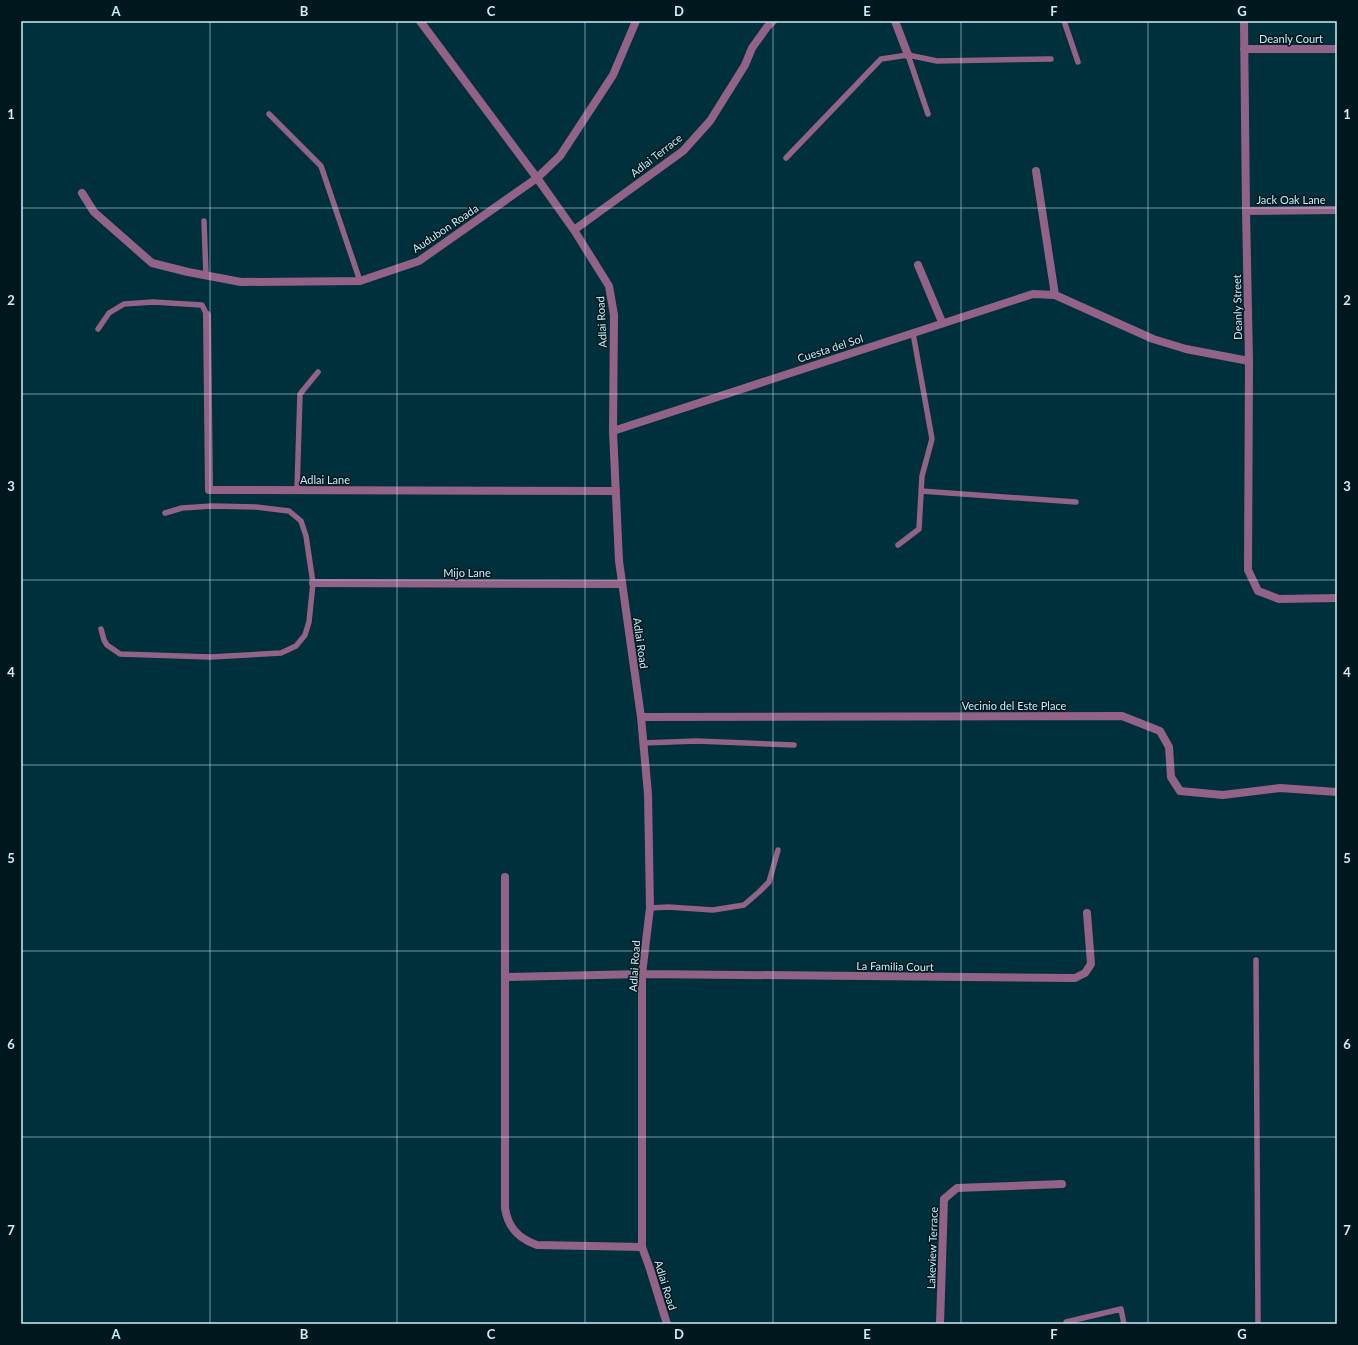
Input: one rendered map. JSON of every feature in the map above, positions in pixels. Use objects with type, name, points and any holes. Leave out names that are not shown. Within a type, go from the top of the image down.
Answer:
[{"type":"street","name":"Adlai Road","points":[[420,21],[537,178],[574,230],[610,286],[614,315],[613,431],[619,561],[641,717],[648,794],[650,908],[642,974],[642,1247],[667,1324]]},
{"type":"street","name":"Audubon Roada","points":[[82,193],[94,212],[152,262],[241,282],[360,281],[419,261],[537,178],[560,156],[613,74],[636,21]]},
{"type":"street","name":"Adlai Terrace","points":[[574,230],[683,151],[710,121],[745,65],[752,48],[767,26],[773,21]]},
{"type":"street","points":[[895,21],[908,55]]},
{"type":"street","name":"Deanly Street","points":[[1244,21],[1249,361],[1248,570],[1258,591],[1279,599],[1337,598]]},
{"type":"street","name":"Deanly Court","points":[[1244,49],[1337,49]]},
{"type":"street","points":[[1036,171],[1055,295]]},
{"type":"street","name":"Jack Oak Lane","points":[[1246,211],[1337,210]]},
{"type":"street","points":[[918,265],[942,322]]},
{"type":"street","name":"Cuesta del Sol","points":[[613,431],[913,333],[942,322],[1033,294],[1055,295],[1154,339],[1186,349],[1249,361]]},
{"type":"street","name":"Adlai Lane","points":[[207,315],[209,490],[616,491]]},
{"type":"street","name":"Mijo Lane","points":[[313,583],[622,584]]},
{"type":"street","name":"Vecinio del Este Place","points":[[641,717],[1122,716],[1160,731],[1169,747],[1171,777],[1180,791],[1223,795],[1280,788],[1337,792]]},
{"type":"street","points":[[505,877],[505,1208],[509,1222],[517,1234],[523,1239],[537,1245],[642,1247]]},
{"type":"street","name":"La Familia Court","points":[[642,974],[1076,978],[1085,973],[1091,964],[1087,914]]},
{"type":"street","points":[[505,978],[642,974]]},
{"type":"street","name":"Lakeview Terrace","points":[[940,1324],[944,1199],[957,1188],[1062,1184]]},
{"type":"lane","points":[[1064,21],[1078,62]]},
{"type":"lane","points":[[786,158],[881,59],[908,55],[938,61],[1051,58]]},
{"type":"lane","points":[[908,55],[928,114]]},
{"type":"lane","points":[[269,114],[321,166],[360,281]]},
{"type":"lane","points":[[204,221],[206,275]]},
{"type":"lane","points":[[98,329],[109,313],[124,304],[153,302],[202,305],[207,315]]},
{"type":"lane","points":[[898,545],[919,529],[922,476],[932,439],[913,333]]},
{"type":"lane","points":[[297,490],[300,394],[318,372]]},
{"type":"lane","points":[[921,491],[1076,502]]},
{"type":"lane","points":[[101,629],[107,645],[120,654],[127,655],[210,657],[280,654],[296,646],[305,635],[309,622],[313,583],[306,536],[301,521],[289,511],[256,507],[212,506],[182,508],[165,513]]},
{"type":"lane","points":[[644,743],[697,741],[794,745]]},
{"type":"lane","points":[[650,908],[668,907],[713,910],[744,905],[769,882],[778,850]]},
{"type":"lane","points":[[1256,960],[1258,1324]]},
{"type":"lane","points":[[1066,1324],[1066,1322],[1121,1309],[1124,1324]]}]
